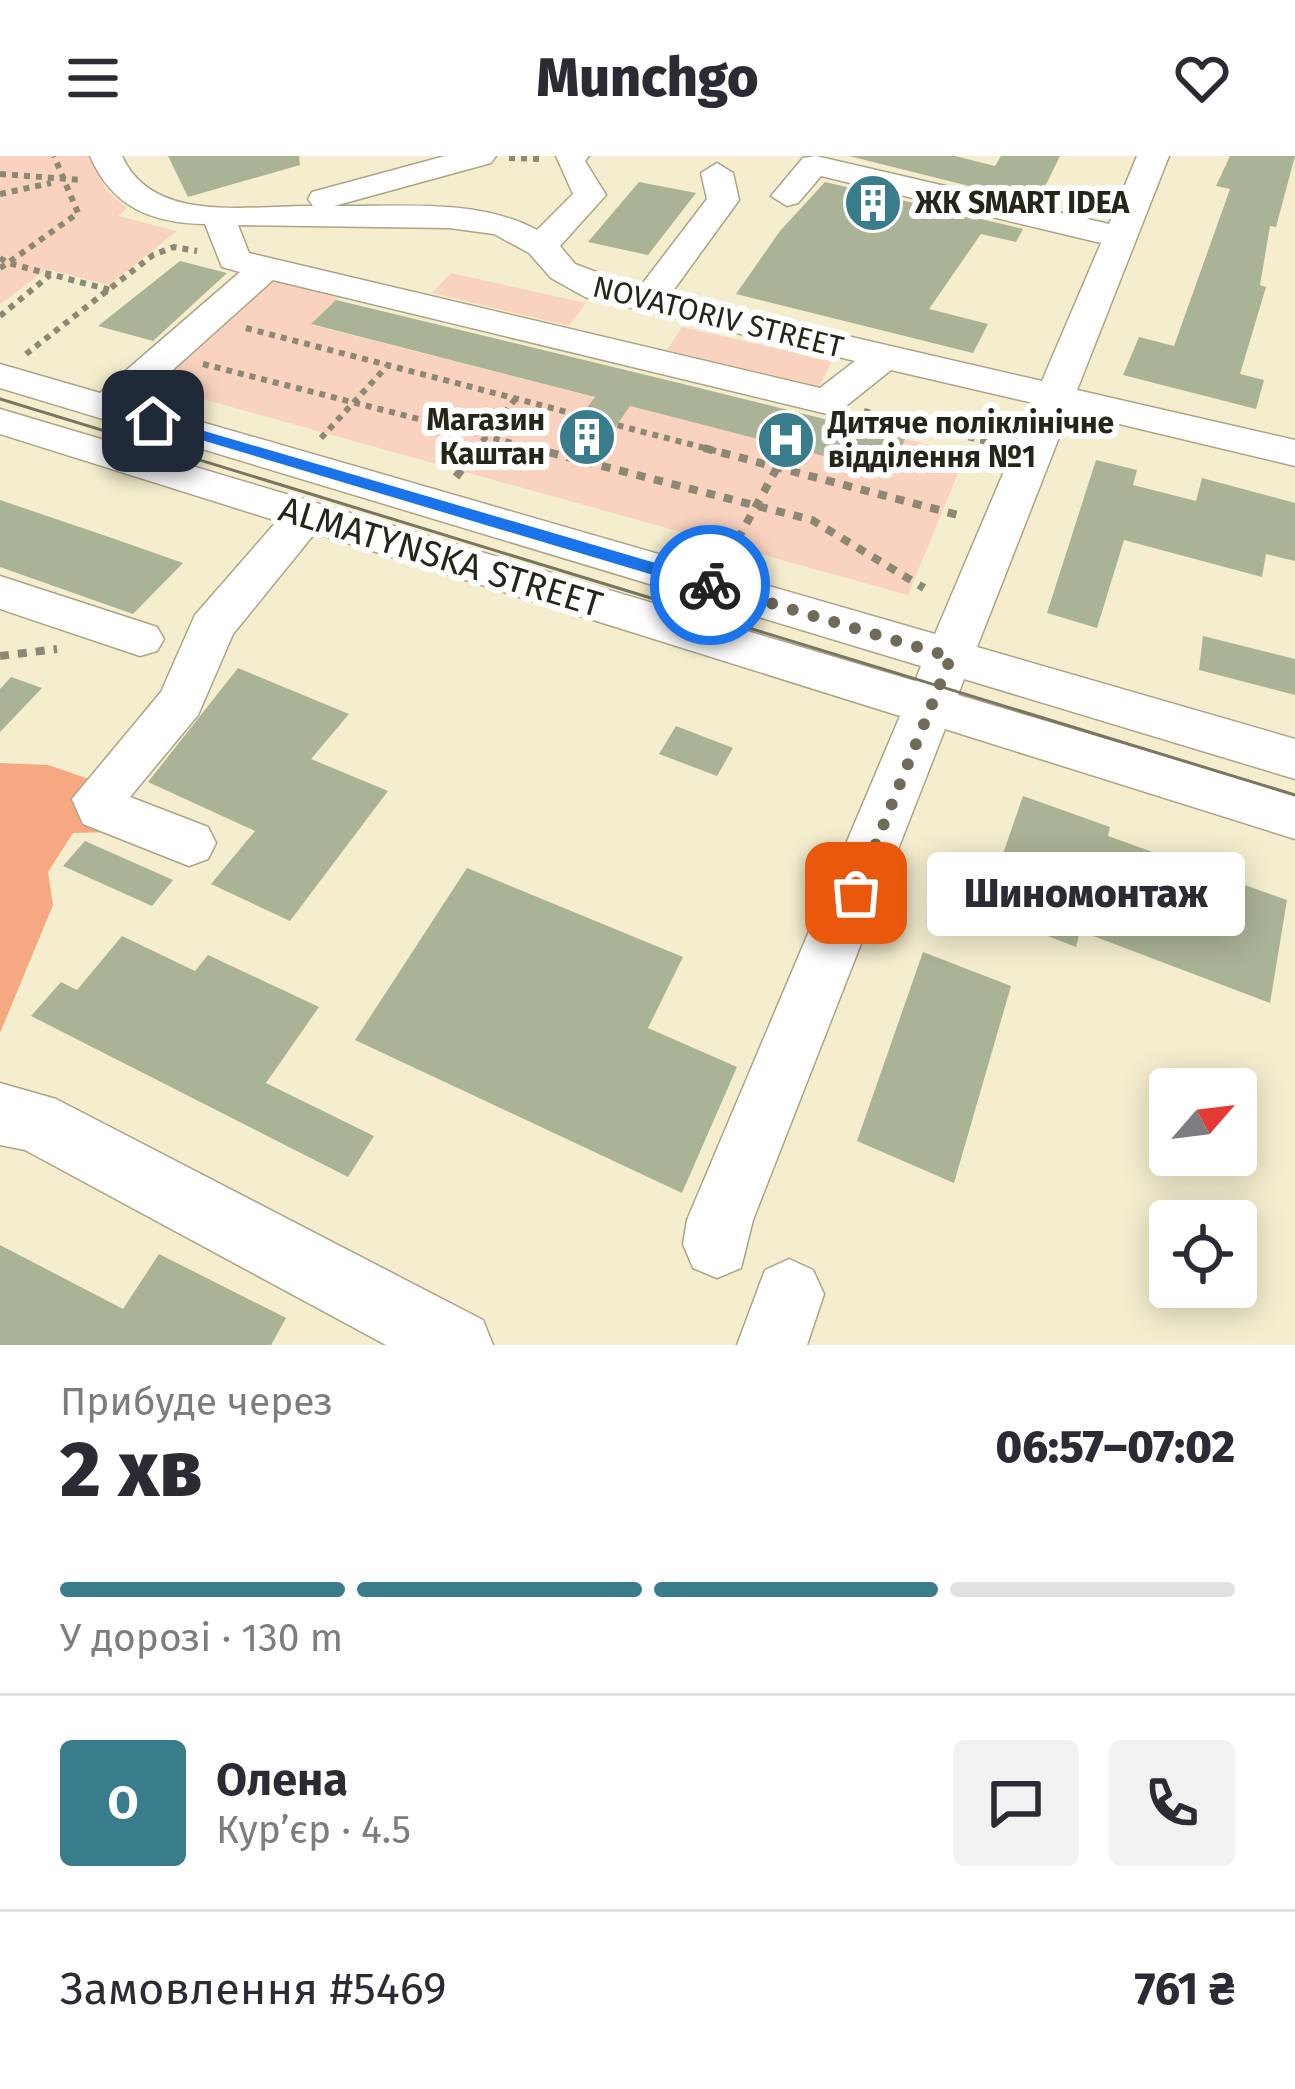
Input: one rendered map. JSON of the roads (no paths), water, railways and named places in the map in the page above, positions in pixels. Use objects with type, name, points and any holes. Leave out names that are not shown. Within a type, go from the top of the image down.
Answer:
[{"type":"street","points":[[717,1244],[720,1220],[1154,156]]},
{"type":"street","points":[[262,215],[479,157]]},
{"type":"street","points":[[541,246],[590,195],[571,158]]},
{"type":"street","points":[[787,196],[814,165],[1120,237]]},
{"type":"street","name":"NOVATORIV STREET","points":[[111,168],[119,190],[143,206],[218,215],[448,218],[503,225],[541,246],[578,280],[646,301],[1052,400],[1295,453]]},
{"type":"street","points":[[646,301],[723,200],[717,173]]},
{"type":"street","points":[[218,215],[250,264],[827,402],[882,358]]},
{"type":"street","points":[[108,407],[209,318],[250,264]]},
{"type":"street","name":"ALMATYNSKA STREET","points":[[13,365],[108,407],[942,680],[1295,817]]},
{"type":"street","name":"ALMATYNSKA STREET","points":[[0,421],[304,516],[942,680],[1295,759]]},
{"type":"street","points":[[189,844],[102,809],[98,799],[181,702],[212,627],[304,516]]},
{"type":"street","points":[[0,592],[140,639]]},
{"type":"street","points":[[0,1114],[34,1121],[458,1345]]},
{"type":"tram line","points":[[0,399],[1295,795]]},
{"type":"place","name":"ЖК SMART IDEA","points":[[873,203]]},
{"type":"place","name":"Магазин Каштан","points":[[587,437]]},
{"type":"place","name":"Дитяче поліклінічне відділення №1","points":[[786,440]]},
{"type":"place","name":"Шиномонтаж","points":[[856,893]]}]
